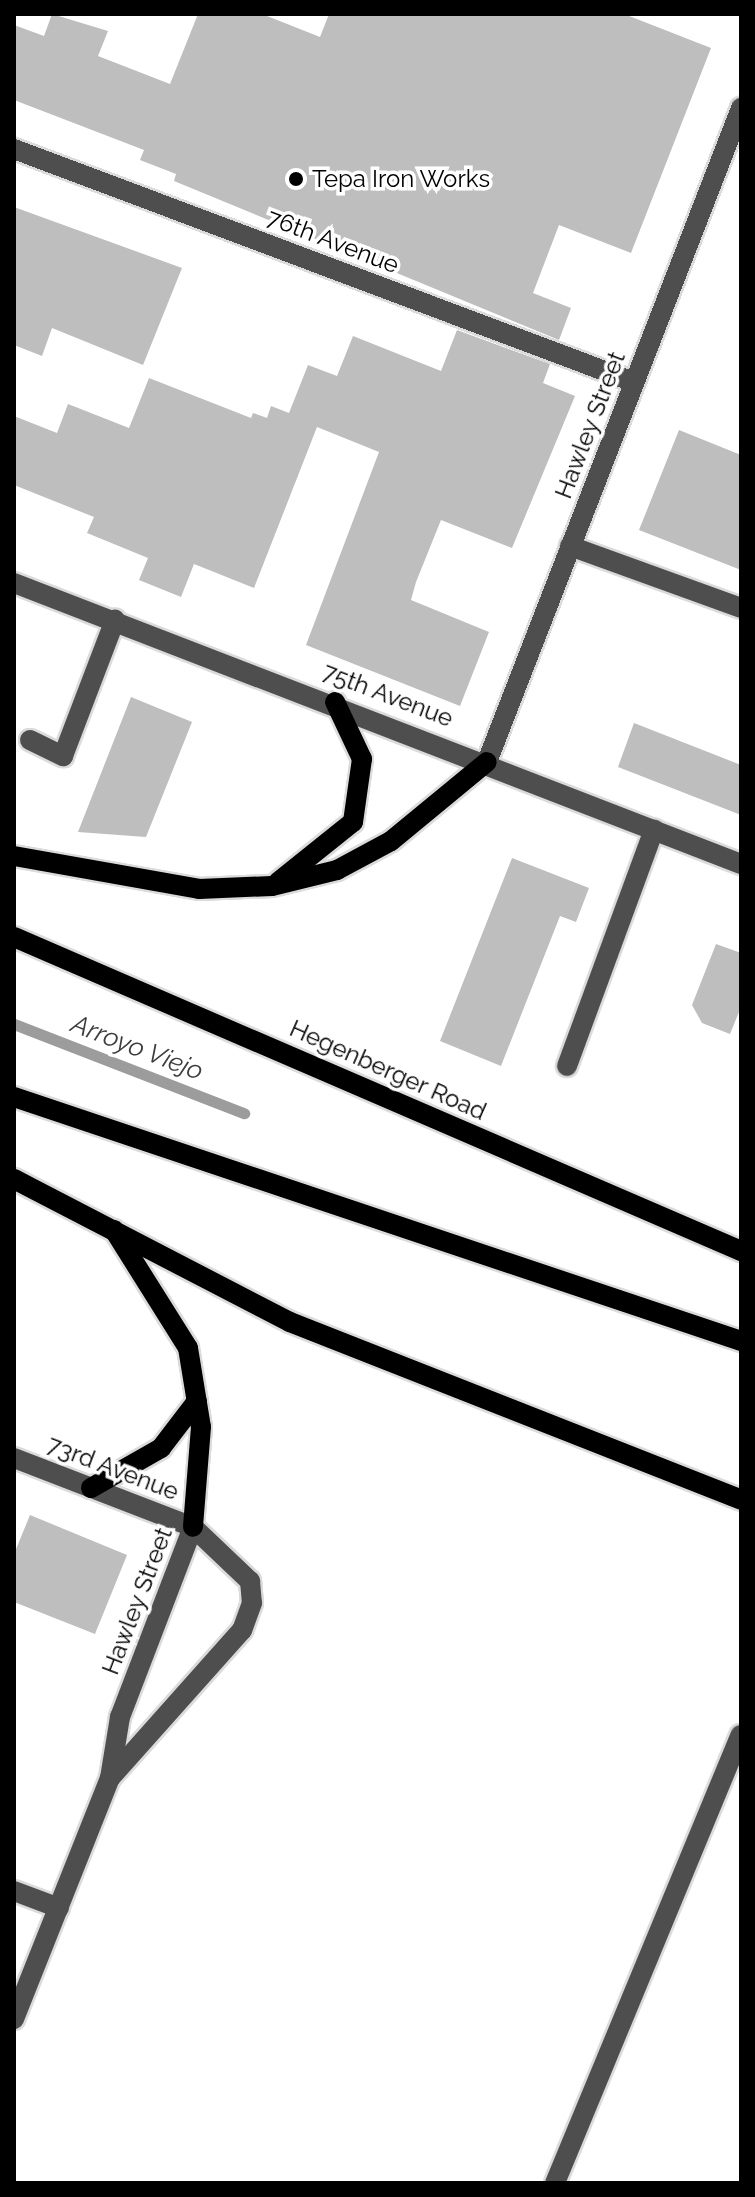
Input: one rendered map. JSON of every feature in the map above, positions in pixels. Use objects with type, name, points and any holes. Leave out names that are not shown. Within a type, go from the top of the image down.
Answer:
[{"type":"main road","points":[[272,886],[353,822],[362,759],[335,702]]},
{"type":"main road","points":[[14,856],[199,889],[272,886],[337,870],[391,841],[487,762]]},
{"type":"main road","name":"Hegenberger Road","points":[[14,937],[741,1251]]},
{"type":"main road","points":[[14,1097],[741,1341]]},
{"type":"main road","points":[[14,1179],[112,1226],[290,1322],[741,1500]]},
{"type":"main road","points":[[112,1226],[188,1348],[197,1401],[193,1527]]},
{"type":"main road","points":[[91,1488],[161,1448],[197,1401]]},
{"type":"street","name":"Hawley Street","points":[[487,762],[741,108]]},
{"type":"street","name":"76th Avenue","points":[[14,149],[634,382]]},
{"type":"street","points":[[570,546],[741,608]]},
{"type":"street","name":"75th Avenue","points":[[14,583],[335,702],[741,864]]},
{"type":"street","points":[[30,740],[63,756],[115,620]]},
{"type":"street","points":[[567,1066],[654,829]]},
{"type":"street","name":"73rd Avenue","points":[[14,1458],[193,1527]]},
{"type":"street","name":"Hawley Street","points":[[14,2019],[110,1778],[120,1717],[193,1527],[250,1581],[252,1603],[242,1630],[110,1778]]},
{"type":"street","points":[[555,2183],[741,1735]]},
{"type":"street","points":[[14,1891],[59,1908]]},
{"type":"building","points":[[52,14],[108,31],[98,56],[170,84],[198,14],[262,14],[320,37],[329,14],[624,14],[711,48],[631,253],[559,225],[533,293],[571,308],[559,340],[174,181],[176,174],[140,160],[144,150],[14,100],[14,25],[44,36]]},
{"type":"building","points":[[14,207],[182,268],[143,365],[52,328],[42,356],[14,345]]},
{"type":"building","points":[[457,330],[550,364],[543,383],[575,396],[512,548],[441,520],[416,582],[411,600],[489,632],[460,706],[306,645],[379,452],[317,427],[254,588],[194,564],[181,597],[139,580],[148,558],[87,533],[94,517],[14,485],[14,416],[57,433],[68,404],[129,428],[149,378],[251,418],[253,413],[267,418],[271,406],[289,413],[308,365],[337,376],[353,336],[441,371]]},
{"type":"building","points":[[679,430],[741,455],[741,570],[639,530]]},
{"type":"building","points":[[131,697],[192,722],[146,837],[78,832]]},
{"type":"building","points":[[634,723],[741,765],[741,815],[618,767]]},
{"type":"building","points":[[512,858],[589,888],[576,922],[560,916],[501,1066],[440,1041]]},
{"type":"building","points":[[716,944],[741,953],[741,1007],[730,1034],[702,1023],[692,1005]]},
{"type":"building","points":[[30,1515],[127,1555],[95,1634],[14,1602],[14,1554]]},
{"type":"waterway","name":"Arroyo Viejo","points":[[14,1024],[244,1113]]},
{"type":"place","name":"Tepa Iron Works","points":[[296,179]]}]
